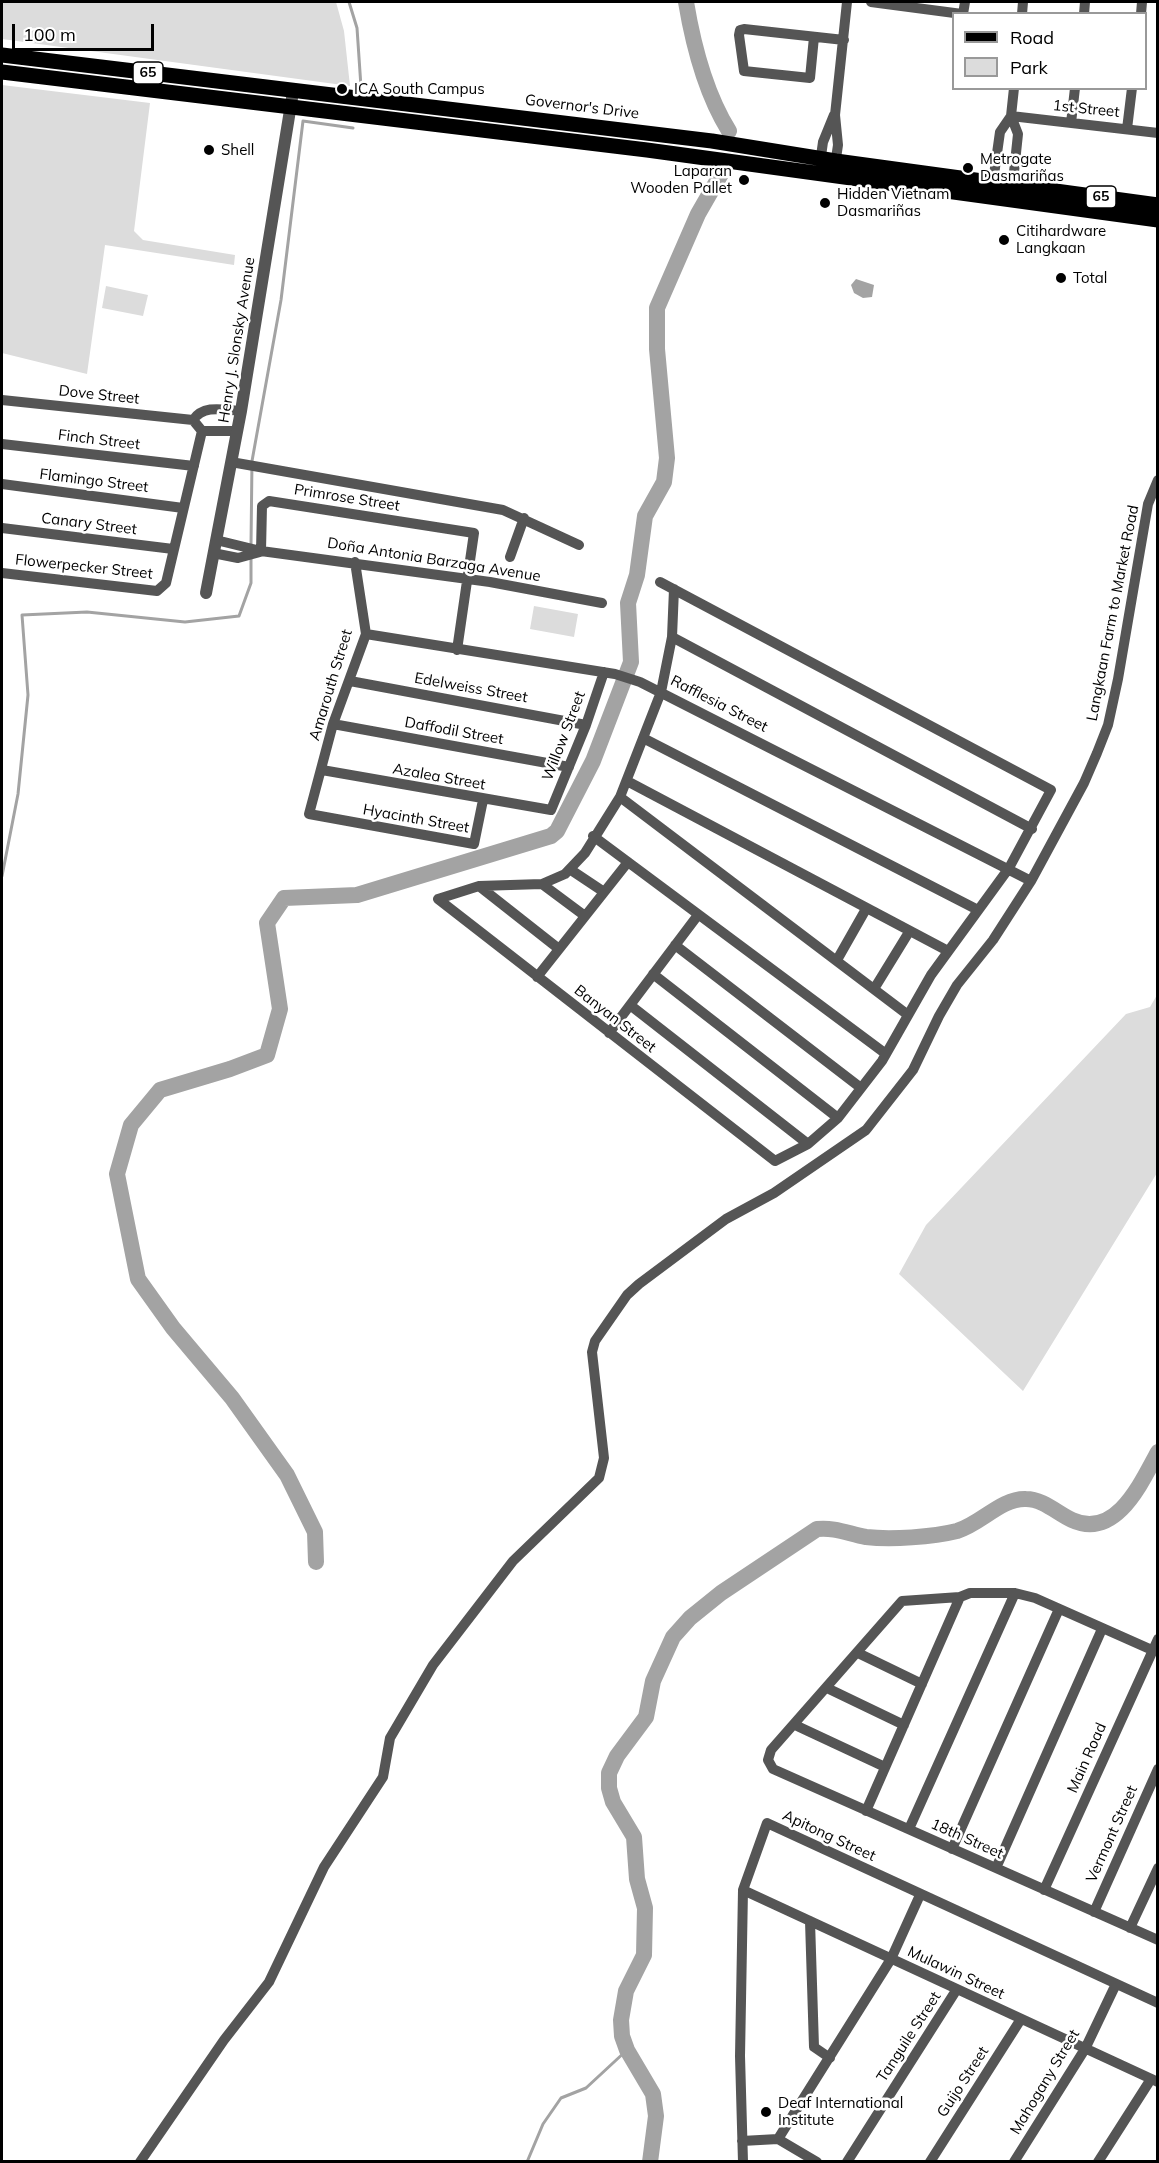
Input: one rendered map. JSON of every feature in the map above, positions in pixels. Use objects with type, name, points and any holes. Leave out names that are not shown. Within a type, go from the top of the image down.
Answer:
[{"type":"main road","name":"Governor's Drive","points":[[2,55],[742,145],[835,169],[1012,193],[1158,220]]},
{"type":"main road","name":"Governor's Drive","points":[[2,72],[647,150],[740,165],[819,166]]},
{"type":"main road","name":"Governor's Drive","points":[[1012,193],[1158,204]]},
{"type":"street","points":[[835,169],[838,144],[835,115],[847,2]]},
{"type":"street","points":[[873,2],[952,13]]},
{"type":"street","points":[[814,37],[810,78],[744,71],[740,30],[744,29],[844,40]]},
{"type":"street","name":"Henry J. Slonsky Avenue","points":[[206,593],[241,411],[294,90]]},
{"type":"street","points":[[1012,193],[1018,134],[1011,116],[1014,90]]},
{"type":"street","points":[[1071,123],[1075,90]]},
{"type":"street","points":[[1127,129],[1132,90]]},
{"type":"street","points":[[819,166],[823,142],[835,115]]},
{"type":"street","points":[[991,190],[1000,132],[1011,116]]},
{"type":"street","name":"1st Street","points":[[1011,116],[1158,133]]},
{"type":"street","points":[[996,157],[1015,160]]},
{"type":"street","name":"Dove Street","points":[[2,400],[193,420],[201,411],[213,409],[241,411]]},
{"type":"street","points":[[193,420],[202,430],[237,430]]},
{"type":"street","points":[[173,549],[202,430]]},
{"type":"street","name":"Finch Street","points":[[2,444],[194,466]]},
{"type":"street","points":[[231,462],[502,510],[524,518],[579,545]]},
{"type":"street","name":"Langkaan Farm to Market Road","points":[[140,2162],[224,2040],[269,1982],[324,1867],[384,1777],[390,1738],[438,1657],[519,1555],[599,1478],[604,1458],[591,1362],[595,1341],[627,1296],[639,1284],[726,1219],[774,1193],[866,1130],[913,1070],[957,985],[993,940],[1031,881],[1084,783],[1108,725],[1149,504],[1158,480]]},
{"type":"street","name":"Flamingo Street","points":[[2,484],[183,508]]},
{"type":"street","name":"Primrose Street","points":[[261,551],[262,506],[269,501],[474,532],[468,580]]},
{"type":"street","points":[[510,557],[524,518]]},
{"type":"street","name":"Canary Street","points":[[2,528],[173,549]]},
{"type":"street","name":"Doña Antonia Barzaga Avenue","points":[[216,540],[261,551],[490,582],[602,603]]},
{"type":"street","name":"Flowerpecker Street","points":[[2,573],[157,591],[166,583],[173,549]]},
{"type":"street","name":"Doña Antonia Barzaga Avenue","points":[[213,553],[238,558],[261,551]]},
{"type":"street","name":"Amarouth Street","points":[[309,814],[333,724],[366,634],[355,562]]},
{"type":"street","points":[[457,650],[468,580]]},
{"type":"street","points":[[630,1005],[808,1144],[838,1118],[886,1054],[948,951],[1009,868],[1051,790],[660,582]]},
{"type":"street","points":[[479,886],[542,884],[571,870],[585,853],[593,836],[620,797],[661,692],[672,637],[674,589]]},
{"type":"street","name":"Rafflesia Street","points":[[366,634],[609,673],[640,682],[1031,881]]},
{"type":"street","points":[[672,637],[1032,829]]},
{"type":"street","name":"Willow Street","points":[[551,810],[609,673]]},
{"type":"street","name":"Edelweiss Street","points":[[350,681],[586,725]]},
{"type":"street","name":"Daffodil Street","points":[[333,724],[569,767]]},
{"type":"street","points":[[643,738],[978,910]]},
{"type":"street","name":"Azalea Street","points":[[322,770],[483,800],[551,810]]},
{"type":"street","points":[[627,781],[948,951]]},
{"type":"street","points":[[620,797],[908,1015]]},
{"type":"street","name":"Hyacinth Street","points":[[309,814],[474,844],[483,800]]},
{"type":"street","points":[[593,836],[886,1054]]},
{"type":"street","points":[[537,977],[627,862]]},
{"type":"street","points":[[571,870],[604,892]]},
{"type":"street","points":[[542,884],[585,916]]},
{"type":"street","points":[[479,886],[559,948]]},
{"type":"street","name":"Banyan Street","points":[[479,886],[438,899],[775,1161],[808,1144]]},
{"type":"street","points":[[837,960],[866,909]]},
{"type":"street","points":[[609,1033],[698,915]]},
{"type":"street","points":[[874,989],[909,932]]},
{"type":"street","points":[[675,945],[861,1088]]},
{"type":"street","points":[[653,974],[838,1118]]},
{"type":"street","points":[[885,1767],[795,1725],[902,1601],[960,1597],[970,1593],[1015,1593],[1035,1598],[1152,1650]]},
{"type":"street","points":[[909,1829],[1015,1593]]},
{"type":"street","points":[[867,1810],[960,1597]]},
{"type":"street","points":[[952,1849],[1059,1609]]},
{"type":"street","points":[[996,1868],[1102,1629]]},
{"type":"street","name":"Main Road","points":[[1044,1890],[1158,1639]]},
{"type":"street","points":[[858,1653],[922,1684]]},
{"type":"street","points":[[827,1688],[904,1725]]},
{"type":"street","name":"18th Street","points":[[795,1725],[771,1750],[768,1760],[773,1769],[1158,1940]]},
{"type":"street","name":"Vermont Street","points":[[1094,1912],[1158,1769]]},
{"type":"street","name":"Apitong Street","points":[[743,2162],[740,2056],[742,1890],[767,1823],[1158,2003]]},
{"type":"street","points":[[1130,1928],[1158,1868]]},
{"type":"street","name":"Mulawin Street","points":[[742,1890],[1154,2081]]},
{"type":"street","points":[[778,2139],[891,1959],[920,1895]]},
{"type":"street","points":[[810,1921],[814,2047],[830,2058]]},
{"type":"street","name":"Mahogany Street","points":[[1014,2162],[1085,2049],[1116,1984]]},
{"type":"street","name":"Tanguile Street","points":[[847,2162],[957,1989]]},
{"type":"street","name":"Guijo Street","points":[[930,2162],[1021,2019]]},
{"type":"street","points":[[1098,2162],[1154,2081]]},
{"type":"street","points":[[742,2140],[778,2139],[817,2162]]},
{"type":"green space","points":[[2,2],[336,2],[344,31],[350,86],[2,39]]},
{"type":"green space","points":[[2,85],[150,103],[134,231],[143,240],[235,255],[234,265],[105,245],[87,374],[2,353]]},
{"type":"green space","points":[[106,286],[148,295],[143,316],[102,308]]},
{"type":"green space","points":[[534,606],[578,614],[574,637],[530,629]]},
{"type":"green space","points":[[1157,995],[1157,1173],[1023,1391],[899,1274],[926,1225],[1126,1014],[1150,1007]]},
{"type":"shaded area","points":[[856,279],[874,285],[872,297],[863,298],[854,293],[851,285]]},
{"type":"waterway","points":[[349,2],[357,28],[361,87]]},
{"type":"waterway","points":[[686,2],[692,35],[707,85],[729,131]]},
{"type":"waterway","points":[[251,545],[252,461],[281,300],[303,121],[353,128]]},
{"type":"waterway","points":[[316,1562],[315,1532],[287,1475],[232,1398],[173,1328],[138,1279],[117,1174],[131,1125],[160,1090],[230,1069],[267,1055],[280,1009],[267,923],[284,898],[357,895],[551,836],[557,831],[593,761],[631,662],[628,603],[637,575],[645,516],[664,482],[667,458],[657,349],[657,308],[698,214],[721,174]]},
{"type":"waterway","points":[[2,876],[18,794],[28,695],[22,615],[87,612],[185,622],[239,616],[251,583],[251,558]]},
{"type":"waterway","points":[[650,2162],[656,2116],[653,2094],[627,2050],[622,2036],[621,2020],[626,1991],[644,1955],[645,1908],[637,1879],[634,1837],[613,1802],[609,1788],[609,1773],[617,1756],[646,1717],[653,1681],[673,1637],[690,1618],[721,1593],[817,1529],[836,1530],[876,1538],[936,1535],[966,1528],[1008,1503],[1026,1499],[1044,1504],[1072,1520],[1088,1524],[1102,1522],[1125,1505],[1144,1479],[1158,1452]]},
{"type":"waterway","points":[[527,2162],[543,2124],[561,2098],[586,2088],[627,2050]]},
{"type":"place","name":"ICA South Campus","points":[[342,89]]},
{"type":"place","name":"Shell","points":[[209,150]]},
{"type":"place","name":"Metrogate Dasmariñas","points":[[968,168]]},
{"type":"place","name":"Laparan Wooden Pallet","points":[[744,180]]},
{"type":"place","name":"Hidden Vietnam Dasmariñas","points":[[825,203]]},
{"type":"place","name":"Citihardware Langkaan","points":[[1004,240]]},
{"type":"place","name":"Total","points":[[1061,278]]},
{"type":"place","name":"Deaf International Institute","points":[[766,2112]]}]
